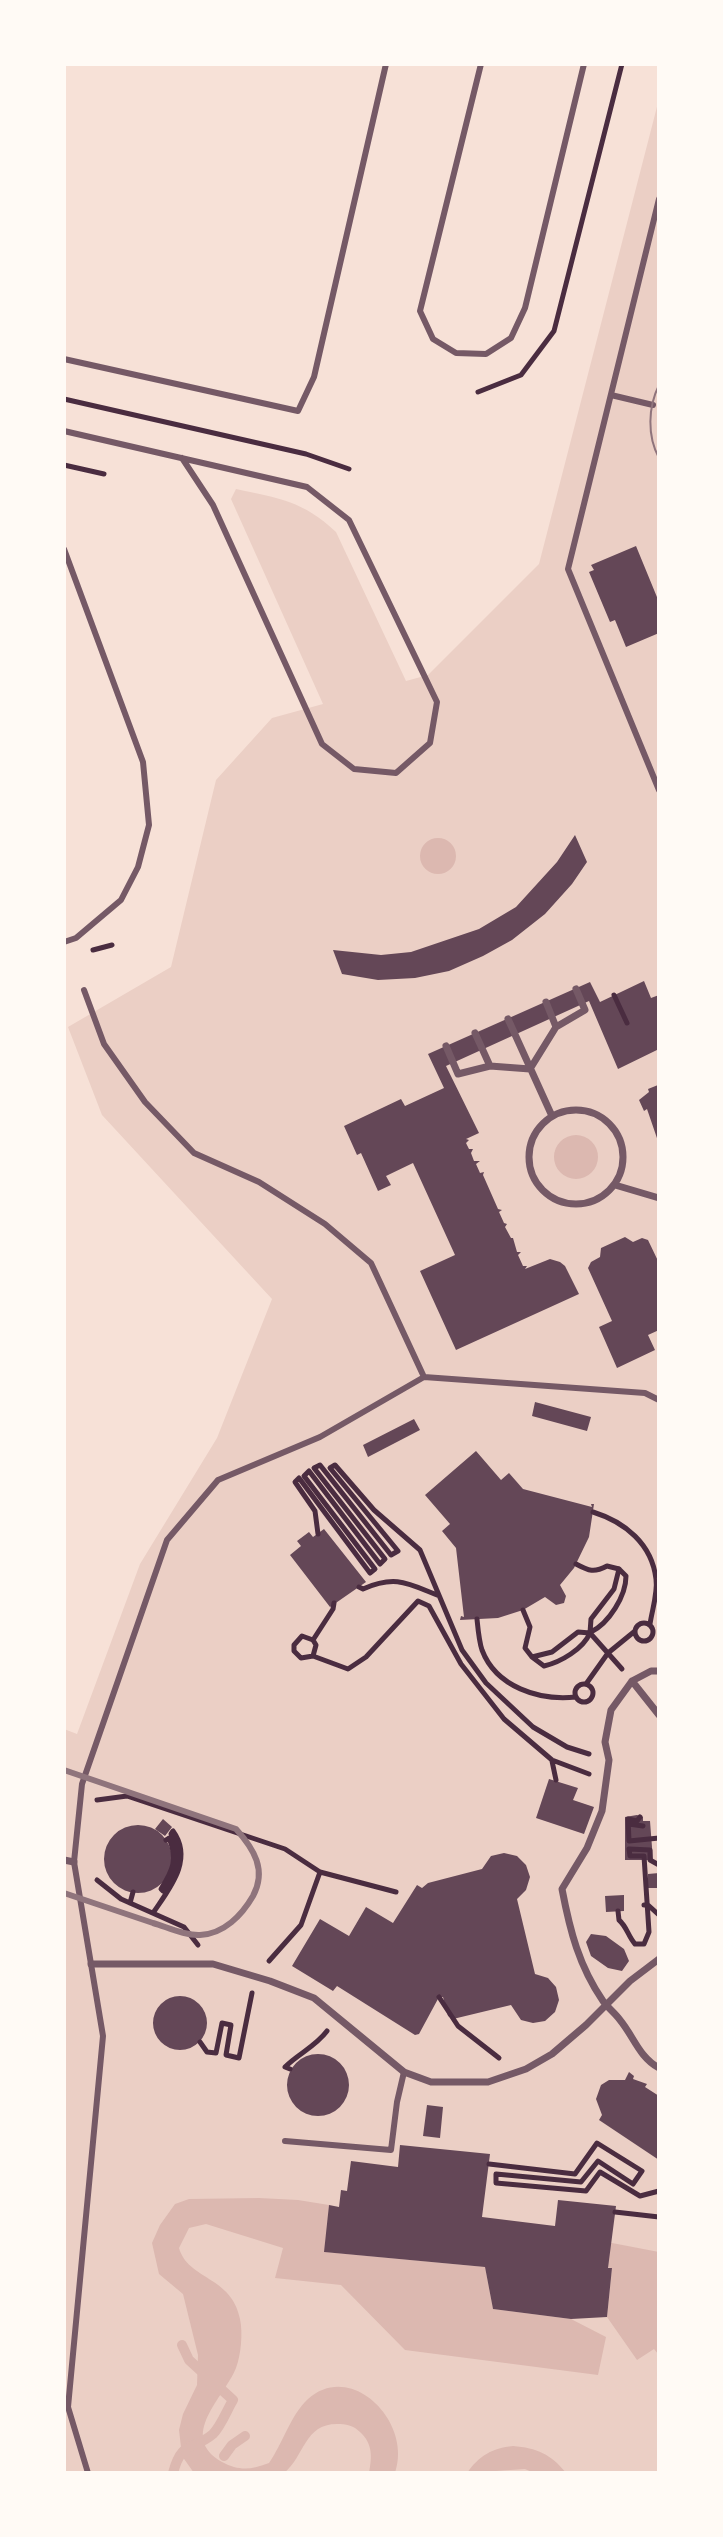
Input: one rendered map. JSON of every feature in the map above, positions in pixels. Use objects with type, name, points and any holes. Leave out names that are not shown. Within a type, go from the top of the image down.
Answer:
[{"type":"street","points":[[530,1069],[556,1027],[585,1010],[576,989]]},
{"type":"street","points":[[546,1002],[556,1027]]},
{"type":"street","points":[[508,1019],[552,1116]]},
{"type":"street","points":[[475,1033],[490,1066]]},
{"type":"street","points":[[446,1046],[458,1074],[490,1066],[530,1069]]},
{"type":"street","points":[[567,1110],[583,1110],[598,1115],[611,1125],[620,1138],[622,1170],[615,1185],[604,1196],[590,1203],[575,1205],[546,1195],[535,1183],[528,1154],[531,1139],[552,1116],[567,1110]]},
{"type":"street","points":[[615,1185],[659,1198]]},
{"type":"street","points":[[659,1671],[651,1671],[632,1681],[611,1710],[605,1742],[609,1760],[602,1811],[587,1848],[562,1889],[571,1938],[589,1978],[646,2060],[659,2068]]},
{"type":"street","points":[[632,1681],[659,1715]]},
{"type":"street","points":[[64,1860],[74,1862]]},
{"type":"street","points":[[91,1964],[213,1964],[255,1976],[314,1998],[404,2072],[431,2082],[488,2082],[516,2073],[552,2054],[659,1959]]},
{"type":"lane","points":[[64,359],[298,411],[314,377],[386,64]]},
{"type":"lane","points":[[481,64],[420,311],[433,339],[456,353],[486,354],[511,338],[525,308],[584,64]]},
{"type":"lane","points":[[659,199],[568,569],[659,789]]},
{"type":"lane","points":[[611,395],[653,405]]},
{"type":"lane","points":[[64,431],[182,458],[307,487],[349,520],[437,702],[430,743],[396,773],[354,769],[322,744],[213,505],[182,458]]},
{"type":"lane","points":[[64,549],[143,762],[149,825],[138,867],[121,900],[76,938],[64,942]]},
{"type":"lane","points":[[84,990],[104,1044],[145,1102],[194,1153],[259,1182],[325,1224],[371,1263],[424,1377]]},
{"type":"lane","points":[[88,2473],[68,2407],[103,2036],[74,1862],[82,1784],[167,1540],[218,1480],[320,1437],[424,1377],[645,1393],[659,1400]]},
{"type":"lane","points":[[285,2141],[391,2150],[404,2072]]},
{"type":"path","points":[[478,392],[521,375],[554,331],[622,64]]},
{"type":"path","points":[[64,399],[306,454],[349,469]]},
{"type":"path","points":[[64,465],[104,474]]},
{"type":"path","points":[[614,995],[627,1023]]},
{"type":"path","points":[[318,1534],[315,1511],[295,1482],[299,1478],[370,1573],[375,1569],[304,1476],[309,1471],[380,1564],[385,1559],[314,1468],[320,1465],[391,1555],[398,1551],[330,1468],[335,1465],[374,1510],[420,1550],[462,1650],[486,1683],[533,1727],[567,1747],[609,1760]]},
{"type":"path","points":[[593,1512],[628,1528],[648,1552],[656,1581],[650,1624],[653,1632],[648,1641],[638,1639],[635,1631]]},
{"type":"path","points":[[532,1657],[552,1652],[578,1632],[590,1633],[601,1627],[626,1587],[626,1576],[619,1569],[607,1566],[589,1571],[576,1564]]},
{"type":"path","points":[[523,1610],[530,1627],[525,1648],[544,1666],[555,1664],[585,1643],[590,1633],[591,1619],[614,1589],[619,1569]]},
{"type":"path","points":[[359,1587],[363,1589],[382,1581],[401,1581],[438,1596]]},
{"type":"path","points":[[313,1656],[316,1645],[313,1640],[302,1636],[294,1645],[294,1651],[301,1658],[313,1656],[348,1669],[366,1657],[418,1601],[429,1606],[469,1675],[504,1719],[552,1760],[606,1780]]},
{"type":"path","points":[[313,1640],[334,1603]]},
{"type":"path","points":[[477,1619],[482,1649],[493,1669],[510,1684],[532,1694],[557,1699],[576,1697],[584,1703],[593,1698],[593,1689],[586,1684]]},
{"type":"path","points":[[576,1697],[577,1688],[586,1684],[608,1653],[635,1631],[640,1623],[650,1624]]},
{"type":"path","points":[[590,1633],[632,1681]]},
{"type":"path","points":[[552,1760],[556,1780]]},
{"type":"path","points":[[80,1802],[127,1796],[285,1849],[320,1872],[396,1892]]},
{"type":"path","points":[[640,1817],[637,1821],[628,1819],[629,1841],[659,1838]]},
{"type":"path","points":[[629,1824],[643,1826]]},
{"type":"path","points":[[153,1913],[179,1871],[181,1854],[179,1839],[173,1831],[171,1834],[179,1856],[175,1872],[163,1891],[161,1889],[172,1872],[175,1854],[169,1838],[166,1840]]},
{"type":"path","points":[[618,1911],[619,1920],[626,1927],[628,1936],[635,1944],[644,1944],[649,1938],[644,1856],[630,1856],[629,1849],[650,1850],[650,1860],[659,1865]]},
{"type":"path","points":[[74,1862],[130,1903],[184,1927],[213,1964]]},
{"type":"path","points":[[200,2042],[207,2052],[216,2053],[222,2023],[231,2025],[226,2055],[239,2058],[255,1976],[301,1925],[320,1872]]},
{"type":"path","points":[[130,1903],[133,1892]]},
{"type":"path","points":[[646,1905],[659,1915]]},
{"type":"path","points":[[439,1997],[458,2026],[516,2073]]},
{"type":"path","points":[[290,2069],[285,2067],[297,2055],[316,2046],[337,2017]]},
{"type":"path","points":[[489,2164],[575,2174],[597,2143],[642,2171],[633,2184],[598,2161],[581,2182],[496,2174],[496,2183],[586,2191],[600,2172],[640,2196],[659,2191]]},
{"type":"path","points":[[615,2212],[659,2217]]},
{"type":"shaded area","points":[[659,99],[659,2473],[64,2473],[64,1729],[77,1734],[140,1564],[217,1438],[272,1299],[102,1115],[68,1027],[171,967],[216,780],[272,718],[323,704],[231,499],[236,489],[278,498],[301,507],[336,532],[406,681],[428,675],[539,564]]},
{"type":"shaded area","points":[[438,838],[451,843],[456,856],[451,869],[438,874],[425,869],[420,856],[425,843]]},
{"type":"shaded area","points":[[576,1135],[592,1141],[598,1157],[592,1173],[576,1179],[560,1173],[554,1157],[560,1141]]},
{"type":"shaded area","points":[[259,2198],[329,2205],[328,2217],[612,2243],[659,2252],[659,2355],[654,2349],[637,2360],[607,2317],[612,2268],[326,2235],[325,2252],[485,2267],[493,2309],[571,2319],[606,2337],[598,2375],[405,2350],[341,2285],[275,2278],[283,2248],[206,2224],[189,2228],[179,2248],[184,2258],[191,2267],[228,2294],[241,2325],[236,2368],[203,2429],[209,2452],[222,2462],[240,2468],[269,2463],[296,2413],[308,2399],[325,2389],[343,2387],[360,2392],[387,2417],[395,2435],[398,2454],[395,2473],[369,2473],[369,2446],[360,2432],[346,2425],[326,2425],[311,2435],[284,2473],[194,2473],[182,2456],[179,2430],[197,2385],[198,2355],[183,2294],[159,2274],[152,2243],[175,2204],[189,2199]]},
{"type":"shaded area","points":[[513,2446],[543,2453],[566,2473],[534,2473],[525,2469],[467,2473],[487,2454]]},
{"type":"building","points":[[636,546],[659,602],[659,633],[626,647],[615,620],[610,622],[589,572],[594,570],[591,565]]},
{"type":"building","points":[[575,835],[587,862],[545,914],[512,940],[449,971],[415,978],[378,980],[342,974],[333,950],[381,955],[411,952],[479,929],[516,907],[557,862]]},
{"type":"building","points":[[644,981],[651,998],[659,995],[659,1049],[618,1069],[589,1001],[446,1066],[479,1133],[466,1139],[469,1140],[466,1143],[469,1149],[473,1149],[474,1161],[480,1161],[476,1164],[480,1173],[484,1172],[498,1209],[502,1210],[499,1212],[517,1252],[521,1252],[518,1255],[523,1266],[527,1266],[525,1269],[550,1259],[560,1262],[579,1294],[456,1350],[420,1271],[455,1255],[413,1163],[386,1176],[391,1185],[378,1191],[361,1153],[357,1155],[344,1126],[401,1099],[405,1106],[444,1088],[428,1054],[590,982],[600,1002]]},
{"type":"building","points":[[658,1085],[659,1144],[647,1109],[644,1111],[639,1100],[649,1092],[648,1089]]},
{"type":"building","points":[[625,1237],[633,1242],[642,1238],[648,1240],[659,1263],[659,1330],[648,1335],[655,1350],[617,1368],[599,1327],[612,1321],[588,1268],[600,1257],[601,1248]]},
{"type":"building","points":[[535,1402],[591,1417],[587,1431],[532,1416]]},
{"type":"building","points":[[414,1419],[420,1430],[368,1457],[363,1445]]},
{"type":"building","points":[[476,1451],[501,1480],[509,1473],[523,1489],[592,1507],[591,1504],[594,1504],[589,1537],[574,1568],[560,1585],[566,1596],[564,1603],[556,1605],[545,1597],[523,1610],[498,1618],[460,1620],[461,1616],[464,1617],[456,1548],[442,1531],[450,1524],[425,1495]]},
{"type":"building","points":[[324,1529],[366,1582],[330,1607],[290,1555],[301,1546],[297,1541],[309,1532],[313,1537]]},
{"type":"building","points":[[549,1779],[578,1788],[573,1800],[594,1807],[584,1834],[536,1818]]},
{"type":"building","points":[[625,1817],[643,1817],[643,1821],[650,1821],[653,1860],[625,1860]]},
{"type":"building","points":[[163,1819],[172,1827],[165,1836],[155,1829]]},
{"type":"building","points":[[138,1825],[162,1835],[172,1859],[162,1883],[138,1893],[114,1883],[104,1859],[114,1835]]},
{"type":"building","points":[[504,1853],[517,1856],[526,1865],[530,1877],[526,1890],[517,1899],[535,1974],[548,1978],[556,1987],[559,2000],[555,2012],[545,2021],[533,2023],[521,2020],[511,2005],[453,2019],[448,2016],[443,1997],[439,1997],[419,2034],[415,2035],[337,1986],[333,1991],[292,1966],[320,1919],[349,1936],[366,1907],[393,1923],[417,1885],[422,1888],[428,1883],[482,1869],[491,1856]]},
{"type":"building","points":[[659,1873],[659,1888],[648,1888],[648,1874]]},
{"type":"building","points":[[624,1895],[624,1911],[606,1912],[605,1896]]},
{"type":"building","points":[[591,1934],[606,1936],[624,1949],[629,1961],[622,1971],[608,1968],[591,1956],[586,1942]]},
{"type":"building","points":[[180,1996],[199,2004],[207,2023],[199,2042],[180,2050],[161,2042],[153,2023],[161,2004]]},
{"type":"building","points":[[312,2054],[324,2054],[340,2063],[347,2073],[347,2097],[340,2107],[324,2116],[312,2116],[292,2102],[287,2091],[287,2079],[301,2059]]},
{"type":"building","points":[[629,2072],[633,2079],[647,2084],[645,2087],[659,2096],[659,2160],[599,2120],[602,2115],[596,2099],[601,2085],[609,2080],[625,2080]]},
{"type":"building","points":[[427,2105],[443,2107],[440,2138],[423,2136]]},
{"type":"building","points":[[400,2145],[490,2154],[482,2217],[555,2226],[558,2200],[616,2206],[608,2268],[612,2268],[607,2317],[571,2319],[493,2309],[485,2267],[324,2252],[329,2205],[339,2207],[341,2190],[347,2191],[351,2161],[398,2167]]},
{"type":"waterway","points":[[173,2473],[184,2450],[216,2431],[233,2400],[189,2360],[182,2345]]},
{"type":"waterway","points":[[224,2456],[232,2445],[245,2436]]},
{"type":"tram line","points":[[659,385],[650,422],[652,440],[659,458]]},
{"type":"railway","points":[[64,1770],[236,1829],[253,1852],[259,1869],[257,1886],[243,1910],[224,1927],[209,1934],[176,1931],[64,1893]]}]
